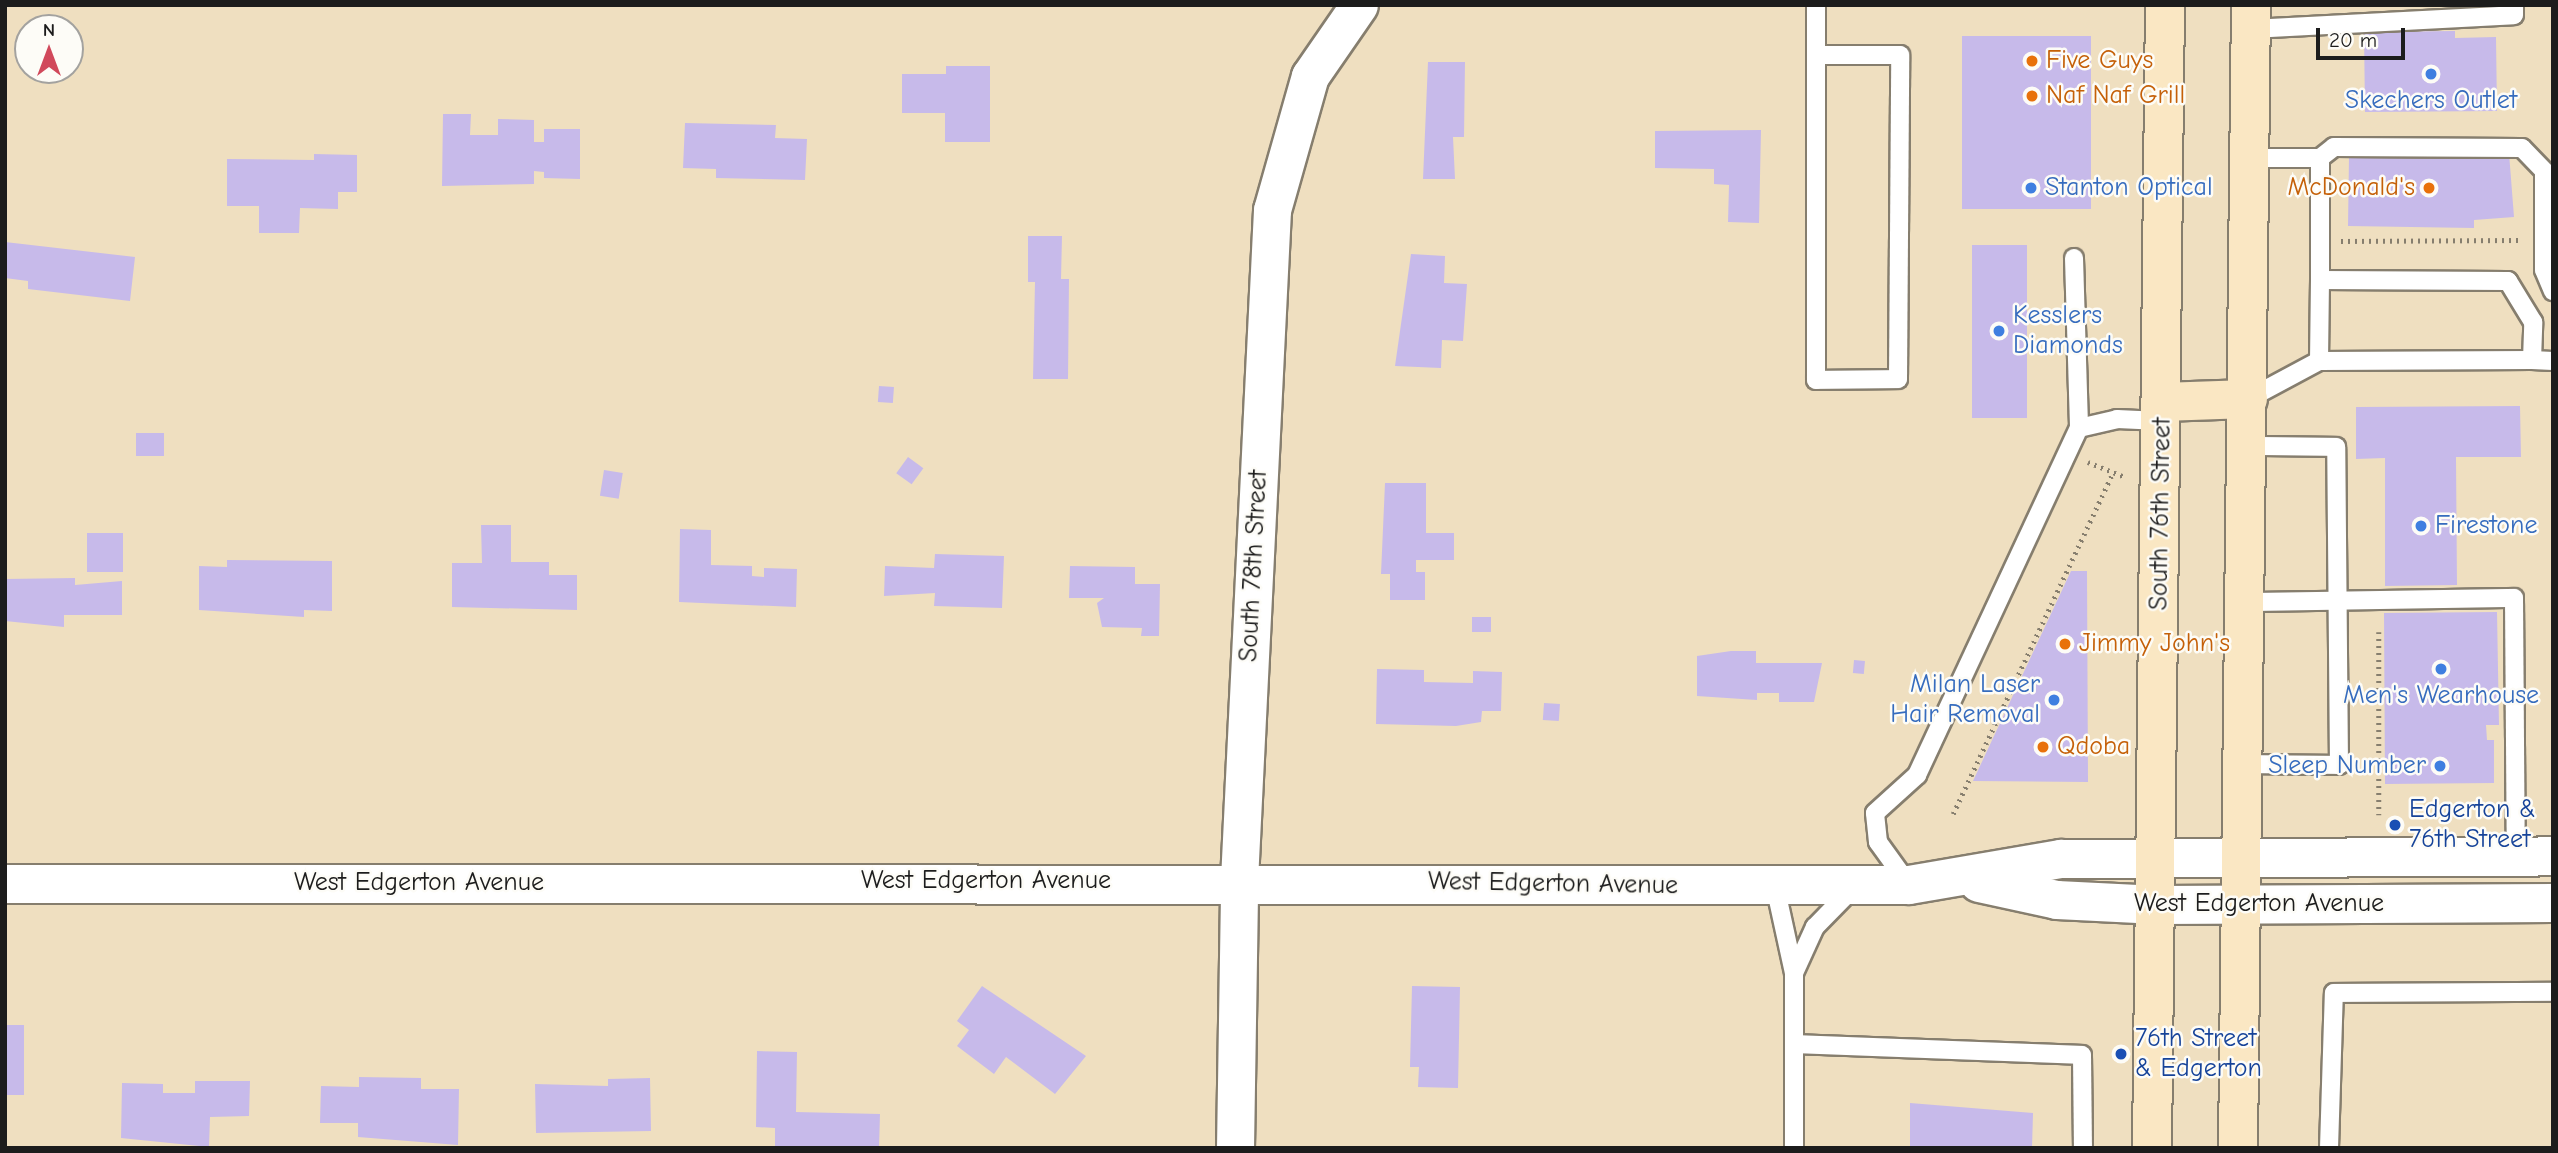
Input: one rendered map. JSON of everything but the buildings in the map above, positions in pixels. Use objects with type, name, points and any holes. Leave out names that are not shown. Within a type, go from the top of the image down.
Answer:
[{"type":"main road","name":"South 76th Street","points":[[2152,1148],[2158,905],[2165,5]]},
{"type":"main road","points":[[2238,1148],[2244,857],[2251,17]]},
{"type":"main road","points":[[2161,411],[2248,399]]},
{"type":"street","name":"South 78th Street","points":[[1235,1148],[1239,880],[1272,210],[1310,76],[1359,5]]},
{"type":"street","name":"West Edgerton Avenue","points":[[5,884],[1239,880],[1909,885],[1967,880],[2061,859],[2158,856],[2534,856]]},
{"type":"street","name":"West Edgerton Avenue","points":[[1967,880],[2057,900],[2158,905],[2553,903]]},
{"type":"lane","points":[[1816,5],[1816,380],[1898,379],[1900,55],[1817,55]]},
{"type":"lane","points":[[2251,17],[2514,15],[2514,5]]},
{"type":"lane","points":[[2250,158],[2320,158],[2334,147],[2522,148],[2544,171],[2549,219],[2544,270],[2553,291]]},
{"type":"lane","points":[[2319,361],[2320,158]]},
{"type":"lane","points":[[1909,885],[1878,842],[1875,814],[1917,775],[2078,428],[2074,258]]},
{"type":"lane","points":[[2320,280],[2508,281],[2533,321],[2532,360]]},
{"type":"lane","points":[[2248,399],[2319,361],[2553,361]]},
{"type":"lane","points":[[2078,428],[2161,411]]},
{"type":"lane","points":[[2245,764],[2339,765],[2336,447],[2248,446]]},
{"type":"lane","points":[[2246,602],[2514,598],[2534,856]]},
{"type":"lane","points":[[1794,972],[1815,927],[1855,885]]},
{"type":"lane","points":[[1775,886],[1794,972],[1794,1148]]},
{"type":"lane","points":[[2329,1148],[2334,993],[2553,992]]},
{"type":"lane","points":[[1796,1044],[2082,1055],[2083,1148]]},
{"type":"path","points":[[2336,227],[2336,241],[2519,240]]},
{"type":"path","points":[[2067,452],[2112,474],[2129,478]]},
{"type":"path","points":[[1953,814],[2112,474]]},
{"type":"path","points":[[2379,632],[2379,815]]},
{"type":"place","name":"Five Guys","points":[[2032,61]]},
{"type":"place","name":"Skechers Outlet","points":[[2431,74]]},
{"type":"place","name":"Naf Naf Grill","points":[[2032,96]]},
{"type":"place","name":"Stanton Optical","points":[[2031,188]]},
{"type":"place","name":"McDonald's","points":[[2429,188]]},
{"type":"place","name":"Kesslers Diamonds","points":[[1999,331]]},
{"type":"place","name":"Firestone","points":[[2421,526]]},
{"type":"place","name":"Jimmy John's","points":[[2065,644]]},
{"type":"place","name":"Men's Wearhouse","points":[[2441,669]]},
{"type":"place","name":"Milan Laser Hair Removal","points":[[2054,700]]},
{"type":"place","name":"Qdoba","points":[[2043,747]]},
{"type":"place","name":"Sleep Number","points":[[2440,766]]},
{"type":"place","name":"Edgerton & 76th Street","points":[[2395,825]]},
{"type":"place","name":"76th Street & Edgerton","points":[[2121,1054]]}]
